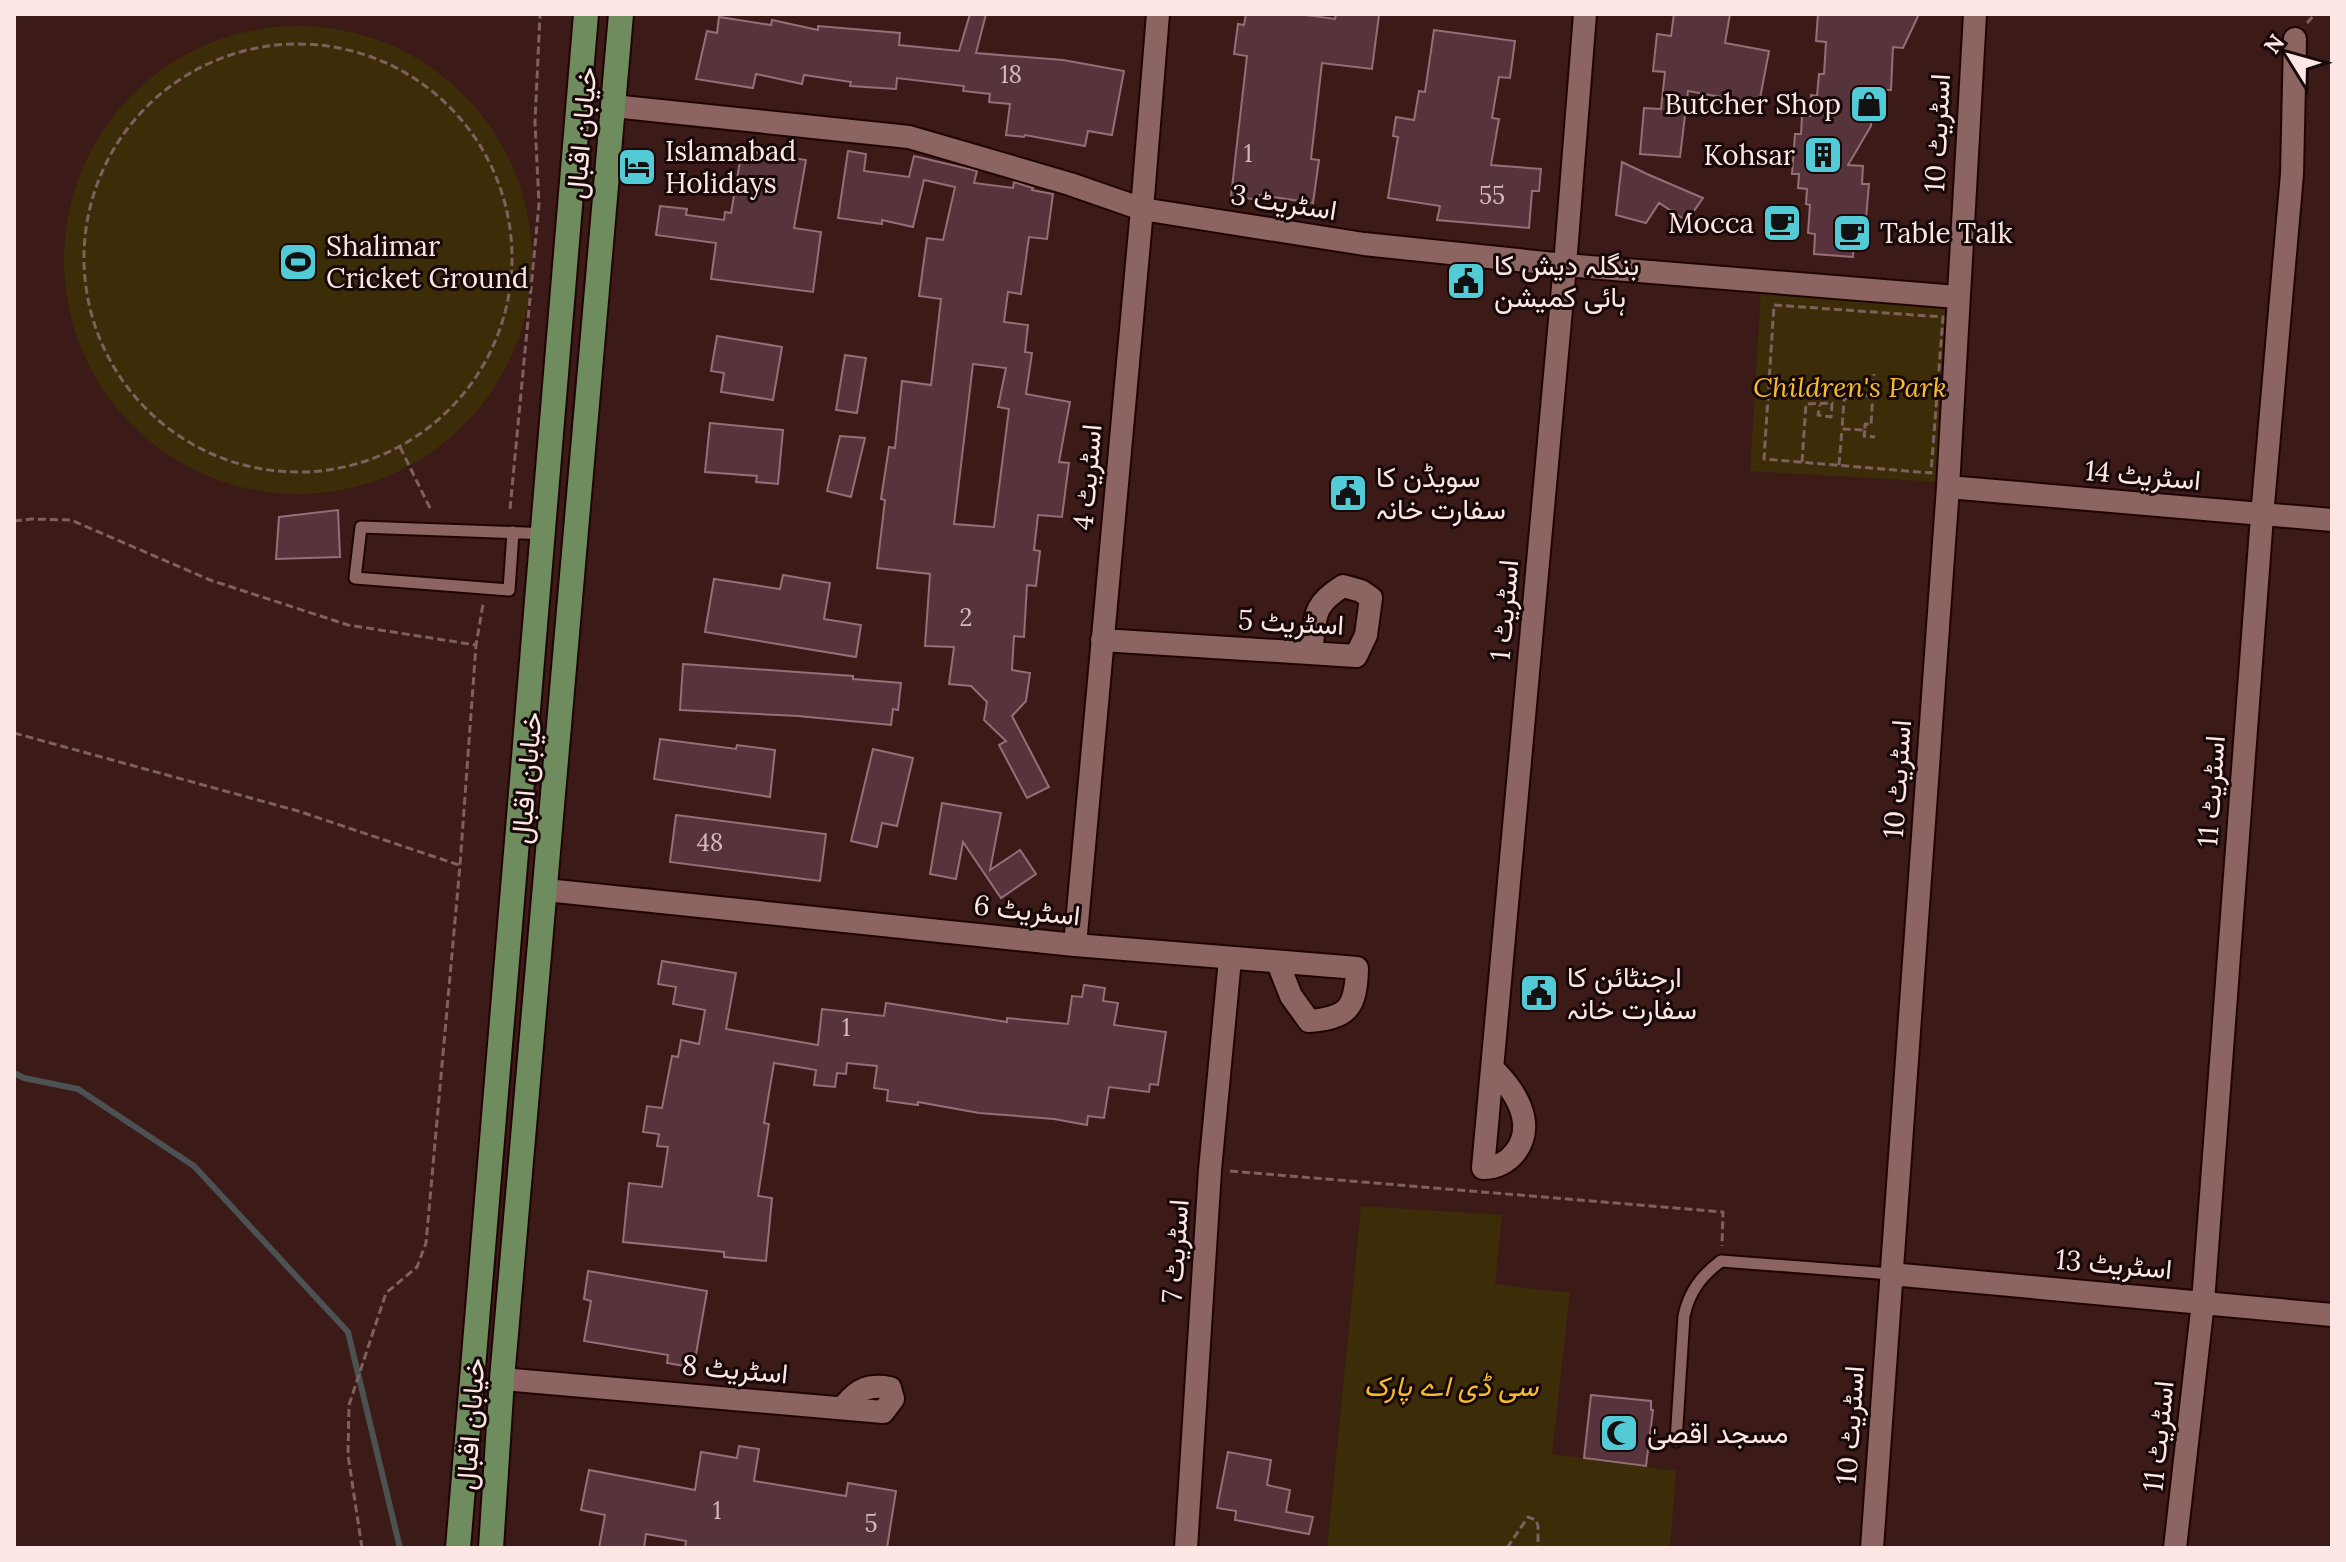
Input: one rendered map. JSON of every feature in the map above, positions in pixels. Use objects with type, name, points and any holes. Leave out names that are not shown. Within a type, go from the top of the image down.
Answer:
[{"type":"main road","name":"خیابان اقبال","points":[[458,1548],[586,14]]},
{"type":"main road","name":"خیابان اقبال","points":[[491,1548],[502,1379],[621,14]]},
{"type":"main road","points":[[543,509],[578,512]]},
{"type":"street","name":"اسٹریٹ 4","points":[[1075,945],[1158,14]]},
{"type":"street","name":"اسٹریٹ 1","points":[[1492,1068],[1585,14]]},
{"type":"street","name":"اسٹریٹ 10","points":[[1872,1548],[1948,487],[1975,14]]},
{"type":"street","name":"اسٹریٹ 11","points":[[2175,1548],[2203,1302],[2262,516],[2292,174],[2295,39]]},
{"type":"street","name":"اسٹریٹ 3","points":[[613,106],[909,137],[1070,184],[1142,209],[1364,244],[1565,265],[1957,297]]},
{"type":"street","name":"اسٹریٹ 14","points":[[1948,487],[2332,520]]},
{"type":"street","name":"اسٹریٹ 5","points":[[1102,640],[1356,656],[1366,635],[1371,598],[1361,591],[1343,586],[1326,597],[1317,610],[1311,651]]},
{"type":"street","name":"اسٹریٹ 6","points":[[546,890],[1075,945],[1357,968],[1356,988],[1349,1009],[1333,1019],[1309,1021],[1291,996],[1280,968]]},
{"type":"street","name":"اسٹریٹ 7","points":[[1186,1548],[1210,1170],[1230,959]]},
{"type":"street","name":"اسٹریٹ 13","points":[[1891,1274],[2332,1315]]},
{"type":"street","name":"اسٹریٹ 8","points":[[502,1379],[883,1412],[893,1399],[890,1388],[875,1385],[856,1391],[845,1405]]},
{"type":"lane","points":[[513,532],[509,590],[355,578],[361,527],[513,532],[541,534]]},
{"type":"lane","points":[[1676,1441],[1687,1299],[1706,1272],[1721,1261],[1891,1274]]},
{"type":"path","points":[[510,509],[539,204],[535,122],[540,14]]},
{"type":"path","points":[[306,43],[348,48],[388,63],[425,84],[457,113],[482,147],[500,186],[511,227],[512,270],[505,312],[490,352],[467,390],[436,421],[400,446],[359,463],[316,471],[258,468],[229,461],[189,443],[154,417],[125,384],[103,346],[89,305],[84,261],[88,217],[101,175],[122,136],[150,104],[183,77],[222,58],[263,46],[306,43]]},
{"type":"path","points":[[1774,305],[1943,317],[1931,473],[1802,462],[1764,459],[1774,305]]},
{"type":"path","points":[[1874,374],[1871,425],[1865,424],[1864,436],[1875,437]]},
{"type":"path","points":[[1838,465],[1844,400],[1848,397],[1873,396]]},
{"type":"path","points":[[1820,402],[1832,403],[1831,417],[1818,415],[1820,405],[1820,402]]},
{"type":"path","points":[[1802,462],[1806,404],[1820,405]]},
{"type":"path","points":[[1831,411],[1843,413]]},
{"type":"path","points":[[1842,429],[1865,430]]},
{"type":"path","points":[[400,446],[430,508]]},
{"type":"path","points":[[14,521],[71,520],[210,580],[348,625],[476,645]]},
{"type":"path","points":[[362,1548],[348,1455],[349,1405],[386,1293],[417,1267],[426,1243],[476,645],[486,588]]},
{"type":"path","points":[[14,733],[298,811],[460,865]]},
{"type":"path","points":[[1210,1170],[1723,1212],[1721,1261]]},
{"type":"path","points":[[1507,1548],[1528,1517],[1536,1520],[1538,1526],[1538,1548]]},
{"type":"green space","name":"Shalimar Cricket Ground","points":[[298,26],[344,30],[388,44],[428,65],[464,94],[493,130],[514,170],[528,214],[532,260],[528,306],[514,350],[493,390],[464,426],[428,455],[388,476],[344,490],[298,494],[252,490],[208,476],[168,455],[132,426],[103,390],[82,350],[68,306],[64,260],[68,214],[82,170],[103,130],[132,94],[168,65],[208,44],[252,30]]},
{"type":"green space","name":"Children's Park","points":[[1761,291],[1951,303],[1939,482],[1750,471]]},
{"type":"green space","name":"سی ڈی اے پارک","points":[[1361,1206],[1502,1215],[1495,1284],[1570,1293],[1552,1454],[1676,1471],[1670,1548],[1327,1548]]},
{"type":"building","points":[[970,14],[986,14],[976,53],[1063,60],[1124,71],[1112,135],[1088,131],[1085,146],[1025,135],[1006,135],[1010,104],[989,102],[990,94],[963,91],[964,86],[897,78],[896,89],[850,86],[851,82],[804,75],[802,84],[756,74],[753,88],[696,79],[707,31],[717,33],[719,17],[771,25],[772,20],[818,30],[818,26],[900,33],[899,45],[959,51]]},
{"type":"building","points":[[1246,14],[1298,14],[1335,19],[1336,14],[1379,15],[1372,69],[1322,63],[1311,159],[1319,160],[1313,203],[1260,195],[1259,200],[1231,196],[1247,56],[1234,54],[1238,24],[1244,25]]},
{"type":"building","points":[[1674,14],[1730,14],[1725,43],[1769,51],[1759,104],[1688,91],[1680,157],[1640,154],[1644,108],[1661,109],[1665,72],[1653,71],[1657,34],[1671,36]]},
{"type":"building","name":"Kohsar","points":[[1818,14],[1919,14],[1903,48],[1893,47],[1891,90],[1881,90],[1880,108],[1872,108],[1871,126],[1848,165],[1863,166],[1862,184],[1869,184],[1865,230],[1855,229],[1853,257],[1814,254],[1815,234],[1808,233],[1810,205],[1806,204],[1807,189],[1798,188],[1799,174],[1792,174],[1795,134],[1801,134],[1802,116],[1810,116],[1811,95],[1817,96],[1819,74],[1824,74],[1826,42],[1816,41]]},
{"type":"building","points":[[1434,30],[1515,41],[1510,78],[1499,77],[1492,118],[1499,119],[1491,165],[1541,169],[1539,191],[1532,191],[1529,228],[1437,220],[1440,206],[1388,198],[1398,137],[1393,136],[1396,117],[1414,120],[1419,91],[1425,92]]},
{"type":"building","points":[[742,150],[806,160],[794,228],[821,232],[813,292],[711,279],[716,243],[656,235],[660,206],[687,209],[686,215],[724,220],[725,212],[731,213]]},
{"type":"building","points":[[848,151],[866,154],[864,171],[909,177],[914,156],[977,171],[974,183],[1013,188],[1014,182],[1053,194],[1047,239],[1029,237],[1021,294],[1008,292],[1004,322],[1028,325],[1025,352],[1032,353],[1026,394],[1070,402],[1059,462],[1069,463],[1062,517],[1038,515],[1034,550],[1040,551],[1036,586],[1027,585],[1024,637],[1014,636],[1012,670],[1030,673],[1026,701],[1012,716],[1049,787],[1027,798],[999,745],[1006,741],[984,720],[987,702],[971,686],[949,684],[954,647],[925,646],[930,574],[877,568],[885,500],[881,499],[889,447],[895,448],[902,381],[931,385],[941,299],[919,296],[927,238],[943,240],[955,187],[924,180],[913,227],[882,220],[882,224],[838,218]],"holes":[[[973,364],[1006,368],[998,407],[1009,409],[994,527],[954,524]]]},
{"type":"building","points":[[1622,162],[1703,198],[1687,221],[1659,203],[1646,223],[1616,215]]},
{"type":"building","points":[[717,336],[782,347],[773,400],[721,392],[724,373],[711,371]]},
{"type":"building","points":[[845,355],[866,358],[857,413],[836,410]]},
{"type":"building","points":[[710,423],[783,430],[778,484],[756,482],[757,476],[705,472]]},
{"type":"building","points":[[840,436],[865,438],[851,497],[827,491]]},
{"type":"building","points":[[338,510],[340,557],[276,559],[279,517]]},
{"type":"building","points":[[783,575],[830,583],[824,619],[861,625],[856,657],[705,632],[714,579],[780,589]]},
{"type":"building","points":[[683,664],[853,676],[853,679],[901,683],[898,710],[893,709],[891,725],[680,710]]},
{"type":"building","points":[[660,739],[736,749],[737,745],[775,750],[770,797],[654,779]]},
{"type":"building","points":[[873,749],[913,758],[897,826],[882,823],[877,847],[851,841]]},
{"type":"building","points":[[942,803],[1001,813],[990,870],[1020,850],[1036,874],[1001,898],[963,842],[956,879],[930,874]]},
{"type":"building","points":[[676,815],[826,834],[820,881],[670,862]]},
{"type":"building","points":[[662,961],[736,973],[726,1029],[818,1045],[822,1009],[884,1016],[886,1003],[1007,1022],[1007,1018],[1068,1024],[1072,996],[1082,997],[1084,985],[1105,988],[1103,1001],[1118,1003],[1114,1025],[1166,1032],[1158,1085],[1150,1084],[1149,1092],[1109,1087],[1104,1118],[1088,1116],[1087,1125],[979,1113],[918,1102],[918,1105],[887,1101],[888,1090],[874,1088],[877,1066],[847,1063],[846,1074],[837,1073],[835,1087],[814,1085],[816,1070],[774,1063],[764,1123],[769,1124],[758,1196],[772,1198],[766,1261],[724,1257],[724,1252],[623,1242],[629,1183],[662,1187],[668,1147],[657,1146],[659,1134],[643,1132],[647,1106],[662,1108],[672,1056],[678,1057],[681,1040],[699,1044],[705,1010],[673,1004],[676,987],[658,984]]},
{"type":"building","points":[[588,1271],[707,1291],[695,1360],[685,1358],[684,1366],[667,1363],[668,1355],[584,1341],[591,1301],[584,1299]]},
{"type":"building","name":"مسجد اقصیٰ","points":[[1591,1395],[1651,1401],[1653,1410],[1646,1466],[1584,1458]]},
{"type":"building","points":[[739,1446],[759,1449],[754,1481],[846,1496],[848,1483],[896,1491],[887,1548],[685,1548],[686,1541],[646,1534],[644,1548],[599,1548],[605,1515],[581,1510],[589,1470],[695,1490],[701,1452],[737,1458]]},
{"type":"building","points":[[1228,1452],[1271,1460],[1267,1485],[1290,1490],[1286,1512],[1313,1517],[1309,1534],[1235,1520],[1236,1511],[1217,1508]]},
{"type":"waterway","points":[[14,1073],[24,1078],[78,1089],[194,1166],[348,1332],[400,1548]]},
{"type":"place","name":"Butcher Shop","points":[[1869,104]]},
{"type":"place","name":"Kohsar","points":[[1823,155]]},
{"type":"place","name":"Islamabad Holidays","points":[[637,167]]},
{"type":"place","name":"Mocca","points":[[1782,223]]},
{"type":"place","name":"Table Talk","points":[[1852,233]]},
{"type":"place","name":"Shalimar Cricket Ground","points":[[298,262]]},
{"type":"place","name":"بنگلہ دیش کا ہائی کمیشن","points":[[1466,281]]},
{"type":"place","name":"سویڈن کا سفارت خانہ","points":[[1348,493]]},
{"type":"place","name":"ارجنٹائن کا سفارت خانہ","points":[[1539,993]]},
{"type":"place","name":"مسجد اقصیٰ","points":[[1619,1433]]}]
